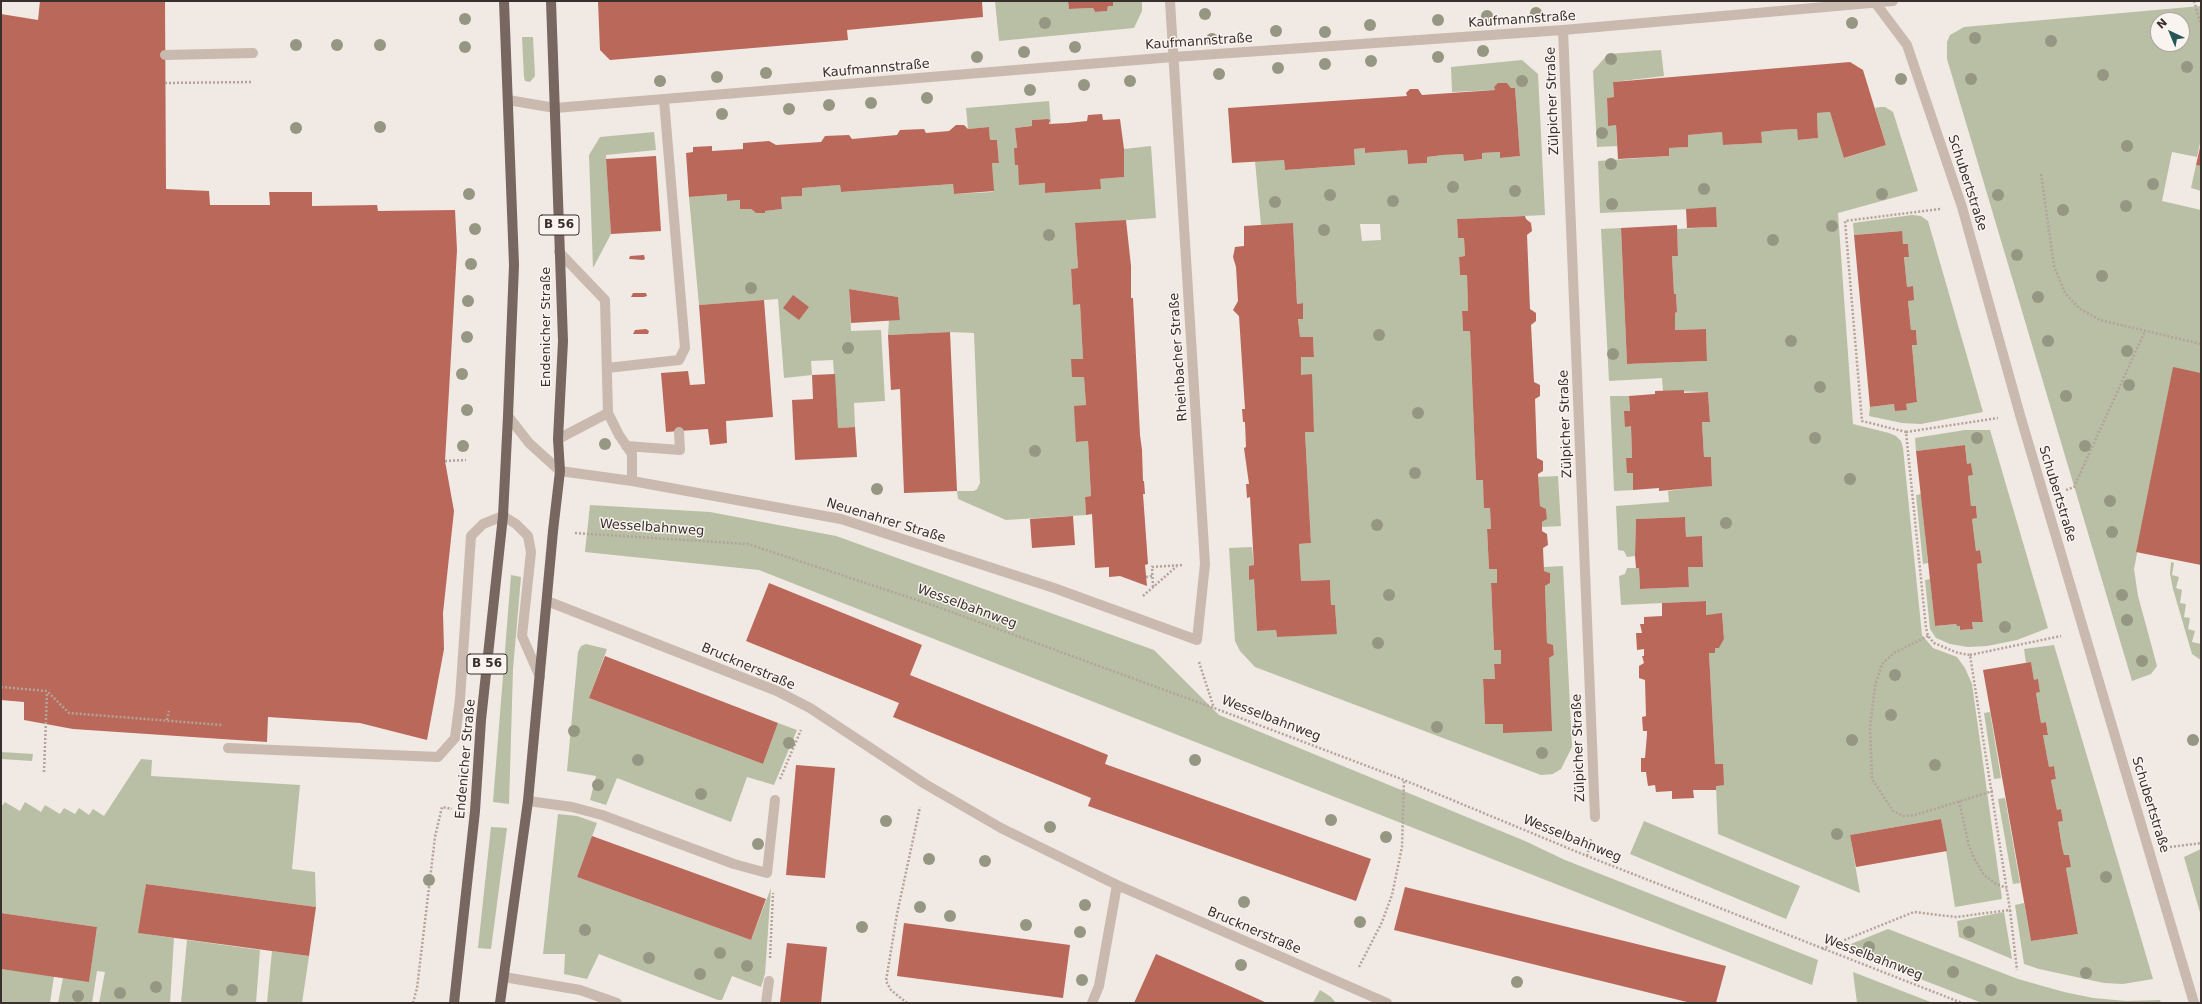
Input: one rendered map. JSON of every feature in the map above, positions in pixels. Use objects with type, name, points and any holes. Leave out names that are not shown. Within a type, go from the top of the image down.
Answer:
[{"type":"main road","name":"Endenicher Straße","points":[[454,1003],[475,811],[481,720],[503,516],[508,416],[514,265],[504,1]]},
{"type":"main road","name":"Endenicher Straße","points":[[500,1003],[528,801],[560,471],[558,439],[563,341],[551,1]]},
{"type":"street","name":"Rheinbacher Straße","points":[[1170,1],[1205,564],[1197,640]]},
{"type":"street","name":"Kaufmannstraße","points":[[508,100],[555,108],[1173,57],[1563,30],[1893,1]]},
{"type":"street","name":"Schubertstraße","points":[[1874,2],[1907,46],[1962,206],[2020,415],[2150,849],[2194,1003]]},
{"type":"street","name":"Zülpicher Straße","points":[[1563,30],[1595,817]]},
{"type":"street","points":[[165,55],[253,53]]},
{"type":"street","points":[[607,368],[673,366],[679,360],[685,348],[664,100]]},
{"type":"street","points":[[559,252],[593,286],[604,300],[608,413],[632,454],[634,460],[632,481]]},
{"type":"street","points":[[558,439],[608,413]]},
{"type":"street","points":[[508,416],[529,443],[560,471]]},
{"type":"street","points":[[626,446],[680,450],[679,432]]},
{"type":"street","name":"Neuenahrer Straße","points":[[560,471],[632,481],[841,519],[1054,588],[1197,640]]},
{"type":"street","name":"Endenicher Straße","points":[[228,748],[438,757],[455,738],[460,699],[471,536],[483,524],[503,516],[516,524],[528,536],[531,552],[522,636],[540,677]]},
{"type":"street","name":"Brucknerstraße","points":[[547,601],[777,691],[810,708],[925,784],[1001,828],[1117,885],[1350,986],[1383,1002]]},
{"type":"street","points":[[528,801],[572,807],[602,815],[734,864],[767,873],[775,800]]},
{"type":"street","points":[[1092,1003],[1099,986],[1117,885]]},
{"type":"street","points":[[504,977],[580,990],[617,1003]]},
{"type":"street","points":[[766,1003],[768,981]]},
{"type":"path","points":[[2194,1],[2201,25]]},
{"type":"path","points":[[165,83],[253,82]]},
{"type":"path","points":[[2041,174],[2054,266],[2065,293],[2080,309],[2100,320],[2201,344]]},
{"type":"path","points":[[1962,206],[1845,221],[1862,421],[1906,432],[2020,415]]},
{"type":"path","points":[[2045,498],[2074,487],[2145,331]]},
{"type":"path","points":[[1906,432],[1928,636],[1943,648],[1970,655],[2085,632]]},
{"type":"path","points":[[445,461],[466,460]]},
{"type":"path","name":"Wesselbahnweg","points":[[553,531],[748,544],[936,606],[1214,708],[1404,780],[1587,856],[1962,1003]]},
{"type":"path","points":[[1153,587],[1152,566],[1205,564]]},
{"type":"path","points":[[1141,597],[1177,566]]},
{"type":"path","points":[[1146,577],[1152,576]]},
{"type":"path","points":[[1928,636],[1894,653],[1882,664],[1875,686],[1870,726],[1872,778],[1893,811],[1903,816],[1915,815],[1993,791]]},
{"type":"path","points":[[1197,640],[1197,654],[1214,708]]},
{"type":"path","points":[[1970,655],[1993,791],[2017,970]]},
{"type":"path","points":[[1,687],[47,691],[68,714],[229,725]]},
{"type":"path","points":[[44,772],[47,691]]},
{"type":"path","points":[[775,800],[777,787],[810,708]]},
{"type":"path","points":[[167,720],[169,711]]},
{"type":"path","points":[[1350,986],[1382,922],[1392,894],[1402,847],[1404,780]]},
{"type":"path","points":[[907,1003],[891,990],[886,981],[897,914],[925,784]]},
{"type":"path","points":[[1959,801],[1975,860],[1984,875],[1996,884],[2007,888]]},
{"type":"path","points":[[413,1003],[417,988],[435,837],[442,807]]},
{"type":"path","points":[[2150,849],[2201,843]]},
{"type":"path","points":[[767,873],[774,888],[768,981]]},
{"type":"path","points":[[1822,949],[1914,912],[1956,917],[2010,910]]},
{"type":"green space","points":[[995,1],[1068,1],[1069,9],[1093,8],[1095,12],[1107,11],[1108,6],[1113,5],[1113,1],[1142,1],[1142,11],[1134,28],[999,41]]},
{"type":"green space","points":[[2201,6],[2201,139],[2197,157],[2172,152],[2162,201],[2201,210],[2201,373],[2173,368],[2134,569],[2138,596],[2157,666],[2151,674],[2132,681],[1947,59],[1947,42],[1950,35],[1964,27]]},
{"type":"green space","points":[[522,37],[533,37],[535,76],[530,82],[525,81],[524,77]]},
{"type":"green space","points":[[1661,50],[1664,76],[1613,82],[1614,97],[1607,98],[1608,125],[1616,125],[1617,146],[1597,147],[1593,71],[1608,54]]},
{"type":"green space","points":[[1522,60],[1538,74],[1545,215],[1457,219],[1458,238],[1464,238],[1465,256],[1459,257],[1460,275],[1467,275],[1468,311],[1462,311],[1463,331],[1470,331],[1476,480],[1483,480],[1490,508],[1491,529],[1487,529],[1489,569],[1497,569],[1497,583],[1491,584],[1494,650],[1501,650],[1501,664],[1494,664],[1495,679],[1483,680],[1485,724],[1503,724],[1549,658],[1554,655],[1553,645],[1547,643],[1545,586],[1550,583],[1550,573],[1544,571],[1544,567],[1563,566],[1572,747],[1561,769],[1553,774],[1541,775],[1255,667],[1240,651],[1235,641],[1229,548],[1252,547],[1254,565],[1249,566],[1249,579],[1254,579],[1257,631],[1276,630],[1277,637],[1337,633],[1335,606],[1331,605],[1330,580],[1301,581],[1299,544],[1311,543],[1305,432],[1314,432],[1312,395],[1301,375],[1301,357],[1314,356],[1313,337],[1300,337],[1298,319],[1303,319],[1303,303],[1297,304],[1293,224],[1261,225],[1255,161],[1284,160],[1285,170],[1355,165],[1354,149],[1365,148],[1365,153],[1407,150],[1408,164],[1427,163],[1427,157],[1443,155],[1463,154],[1464,161],[1482,159],[1482,153],[1500,152],[1500,158],[1520,156],[1515,88],[1511,88],[1507,83],[1494,87],[1495,90],[1452,92],[1451,67]],"holes":[[[1360,224],[1380,224],[1381,240],[1362,241]]]},
{"type":"green space","points":[[1049,101],[1051,124],[1048,119],[1032,120],[1032,126],[1015,128],[1017,148],[1014,148],[1018,165],[1020,185],[1045,183],[1045,193],[1100,189],[1100,179],[1124,177],[1124,149],[1151,146],[1156,218],[1075,224],[1078,268],[1071,269],[1073,304],[1080,304],[1083,359],[1072,359],[1084,377],[1086,405],[1077,442],[1088,441],[1091,496],[1085,497],[1086,515],[1006,520],[958,499],[957,491],[974,491],[980,483],[974,333],[950,332],[888,335],[889,320],[900,320],[898,297],[849,289],[851,331],[881,330],[885,401],[854,403],[855,427],[838,428],[833,360],[811,361],[812,375],[784,378],[778,299],[699,305],[689,197],[727,194],[727,201],[740,200],[740,209],[751,209],[756,213],[765,213],[765,211],[782,209],[781,197],[802,196],[802,188],[840,185],[841,192],[953,184],[954,194],[993,192],[992,163],[999,162],[997,140],[990,140],[989,127],[968,129],[966,108]]},
{"type":"green space","points":[[1885,107],[1893,112],[1918,191],[1838,213],[1853,424],[1889,433],[1896,436],[1901,441],[1903,448],[1922,635],[1933,648],[1957,657],[1965,668],[1972,684],[2002,899],[1955,907],[1941,819],[1850,835],[1860,893],[1718,834],[1716,786],[1723,764],[1715,764],[1709,653],[1715,653],[1715,648],[1719,648],[1724,639],[1722,614],[1706,615],[1706,601],[1621,605],[1619,576],[1625,574],[1627,568],[1639,568],[1640,589],[1689,587],[1688,567],[1703,567],[1702,537],[1686,537],[1685,517],[1636,519],[1635,556],[1627,557],[1624,551],[1618,550],[1616,506],[1669,502],[1668,491],[1712,485],[1711,457],[1704,457],[1702,422],[1710,421],[1708,392],[1663,391],[1662,378],[1609,381],[1601,229],[1621,228],[1627,364],[1707,361],[1706,329],[1675,330],[1675,313],[1677,312],[1676,294],[1674,294],[1672,256],[1678,256],[1677,229],[1717,227],[1716,208],[1600,213],[1598,161],[1669,156],[1669,148],[1688,147],[1688,135],[1722,132],[1724,145],[1761,143],[1761,132],[1778,130],[1797,129],[1799,140],[1818,138],[1817,113],[1830,112],[1845,158],[1886,145],[1875,108]]},
{"type":"green space","points":[[654,132],[656,150],[606,155],[611,234],[593,268],[589,155],[600,137]]},
{"type":"green space","points":[[2196,165],[2201,166],[2201,191],[2191,188]]},
{"type":"green space","points":[[1912,215],[1921,216],[1928,221],[1983,412],[1921,424],[1902,423],[1869,416],[1870,407],[1894,404],[1906,410],[1906,404],[1917,402],[1912,345],[1917,344],[1916,330],[1911,330],[1908,301],[1912,286],[1907,287],[1904,257],[1909,256],[1908,244],[1903,244],[1901,231],[1854,235],[1853,223]]},
{"type":"green space","points":[[1610,396],[1629,396],[1630,411],[1625,426],[1631,426],[1632,458],[1627,458],[1627,473],[1633,473],[1633,490],[1614,491]]},
{"type":"green space","points":[[1965,430],[1990,430],[2048,628],[2017,640],[1987,646],[1968,647],[1950,644],[1936,638],[1930,629],[1925,580],[1930,579],[1935,626],[1956,624],[1957,626],[1960,626],[1961,630],[1973,629],[1972,622],[1983,622],[1977,564],[1982,563],[1980,550],[1976,551],[1972,519],[1977,518],[1976,506],[1971,506],[1968,476],[1973,475],[1971,463],[1967,464],[1965,445],[1916,451],[1915,438]]},
{"type":"green space","points":[[1558,476],[1561,526],[1542,527],[1542,522],[1547,519],[1546,509],[1540,506],[1538,477]]},
{"type":"green space","points":[[1921,494],[1928,563],[1923,564],[1916,495]]},
{"type":"green space","points":[[590,505],[710,512],[836,536],[1154,650],[1219,715],[1525,841],[1565,860],[1818,960],[1812,985],[759,570],[585,552]]},
{"type":"green space","points":[[2171,562],[2174,563],[2172,575],[2179,577],[2176,588],[2182,590],[2180,603],[2186,604],[2184,617],[2190,618],[2188,629],[2195,631],[2192,642],[2201,644],[2201,660],[2192,654],[2173,589],[2170,574]]},
{"type":"green space","points":[[511,575],[521,577],[513,669],[509,804],[493,802]]},
{"type":"green space","points":[[586,644],[607,649],[589,698],[763,764],[778,723],[797,730],[774,785],[747,777],[731,822],[617,778],[606,805],[590,800],[596,776],[567,771],[578,652],[581,646]]},
{"type":"green space","points":[[2054,645],[2153,979],[2123,984],[2104,983],[2039,969],[2024,964],[2015,905],[2024,903],[2031,941],[2078,934],[2066,868],[2071,867],[2069,855],[2064,855],[2058,822],[2063,821],[2061,809],[2057,810],[2051,780],[2056,779],[2054,766],[2049,767],[2043,735],[2048,734],[2046,722],[2041,723],[2036,693],[2040,692],[2038,680],[2034,680],[2031,662],[2026,663],[2024,649]]},
{"type":"green space","points":[[1990,712],[2001,778],[1994,779],[1984,713]]},
{"type":"green space","points":[[1,752],[33,754],[32,761],[1,759]]},
{"type":"green space","points":[[141,759],[152,760],[151,776],[300,785],[292,869],[315,872],[316,907],[146,884],[139,933],[174,938],[170,1003],[99,1003],[105,972],[97,971],[92,1003],[58,1003],[63,978],[89,981],[97,927],[1,913],[1,807],[5,802],[20,811],[25,802],[41,812],[45,805],[60,814],[64,808],[75,814],[79,808],[89,815],[93,809],[104,816]]},
{"type":"green space","points":[[2005,798],[2020,883],[2013,884],[1998,799]]},
{"type":"green space","points":[[558,814],[577,816],[597,823],[577,877],[751,940],[771,888],[765,974],[761,987],[732,976],[722,1000],[718,1000],[599,954],[587,979],[564,974],[565,954],[543,954]]},
{"type":"green space","points":[[1644,821],[1800,886],[1786,919],[1630,854]]},
{"type":"green space","points":[[491,827],[507,828],[491,949],[478,948]]},
{"type":"green space","points":[[2201,849],[2201,916],[2184,857]]},
{"type":"green space","points":[[2004,912],[2012,959],[1959,937],[1957,921]]},
{"type":"green space","points":[[1888,929],[2018,979],[2064,992],[2093,998],[2126,1001],[2160,1000],[2161,1003],[1982,1003],[1841,948]]},
{"type":"green space","points":[[187,940],[260,950],[256,1003],[181,1003]]},
{"type":"green space","points":[[272,951],[309,956],[302,1003],[267,1003]]},
{"type":"green space","points":[[1,969],[54,976],[50,1003],[1,1003]]},
{"type":"green space","points":[[1853,972],[1933,1003],[1857,1003]]},
{"type":"green space","points":[[1320,990],[1331,997],[1336,1003],[1313,1003]]},
{"type":"building","points":[[40,1],[165,1],[166,189],[209,191],[210,205],[270,205],[269,192],[312,192],[312,206],[377,205],[378,211],[455,210],[457,250],[445,461],[454,511],[443,613],[444,649],[427,740],[360,723],[268,717],[267,742],[73,729],[24,720],[24,702],[1,700],[1,14],[38,20]]},
{"type":"building","points":[[598,1],[982,1],[983,17],[847,30],[848,40],[610,60],[600,50]]},
{"type":"building","points":[[1068,1],[1113,1],[1113,6],[1108,6],[1107,11],[1095,12],[1093,8],[1069,9]]},
{"type":"building","points":[[1850,62],[1863,70],[1886,145],[1844,158],[1830,112],[1817,113],[1818,138],[1798,140],[1797,129],[1778,130],[1761,132],[1762,143],[1723,145],[1722,132],[1688,135],[1688,147],[1669,148],[1669,156],[1618,159],[1616,125],[1608,126],[1607,98],[1614,97],[1613,82]]},
{"type":"building","points":[[1498,83],[1507,83],[1511,88],[1515,88],[1520,156],[1500,158],[1500,152],[1482,153],[1482,159],[1464,161],[1463,154],[1443,155],[1427,157],[1427,163],[1408,164],[1407,150],[1365,153],[1365,148],[1354,149],[1355,165],[1285,170],[1284,160],[1232,163],[1228,108],[1407,96],[1406,93],[1410,89],[1418,89],[1422,95],[1495,90],[1494,87]]},
{"type":"building","points":[[1102,114],[1103,120],[1120,119],[1124,149],[1124,177],[1100,179],[1101,189],[1045,193],[1045,183],[1019,185],[1018,165],[1015,165],[1014,148],[1017,148],[1015,128],[1032,126],[1032,120],[1048,119],[1050,120],[1049,124],[1068,123],[1087,121],[1088,115]]},
{"type":"building","points":[[956,125],[964,125],[968,129],[989,127],[990,140],[997,140],[999,163],[992,163],[994,191],[954,194],[953,184],[841,192],[840,185],[802,188],[802,196],[781,197],[782,209],[765,211],[765,213],[756,213],[751,209],[740,209],[740,200],[727,201],[727,194],[689,197],[686,153],[693,152],[693,147],[712,146],[712,151],[743,149],[743,143],[769,141],[776,145],[821,142],[825,136],[849,135],[852,139],[897,135],[900,130],[924,129],[926,133],[949,131]]},
{"type":"building","points":[[2201,143],[2201,166],[2196,165]]},
{"type":"building","points":[[656,156],[661,231],[611,234],[606,159]]},
{"type":"building","points":[[1716,207],[1717,227],[1687,228],[1686,209]]},
{"type":"building","points":[[1525,216],[1531,223],[1532,231],[1527,235],[1530,309],[1536,313],[1536,321],[1531,325],[1534,382],[1540,385],[1540,396],[1535,399],[1537,458],[1543,461],[1543,471],[1538,474],[1540,506],[1546,509],[1547,519],[1542,522],[1542,531],[1547,534],[1548,545],[1543,548],[1544,571],[1550,573],[1550,583],[1545,586],[1547,643],[1553,645],[1554,655],[1549,658],[1552,731],[1503,733],[1503,724],[1485,724],[1483,679],[1495,679],[1494,664],[1501,664],[1501,650],[1494,650],[1491,583],[1497,583],[1497,569],[1489,569],[1487,529],[1491,529],[1490,508],[1484,508],[1483,480],[1476,480],[1470,331],[1463,331],[1462,311],[1468,311],[1467,275],[1460,275],[1459,257],[1465,256],[1464,238],[1458,238],[1457,219]]},
{"type":"building","points":[[1126,220],[1131,266],[1131,298],[1133,298],[1140,435],[1145,494],[1143,494],[1148,564],[1145,565],[1147,586],[1120,576],[1109,577],[1109,567],[1095,568],[1092,514],[1086,515],[1085,497],[1091,496],[1088,441],[1076,442],[1074,406],[1086,405],[1084,377],[1072,377],[1071,359],[1083,359],[1080,304],[1073,305],[1071,269],[1078,268],[1075,223]]},
{"type":"building","points":[[1293,223],[1297,304],[1303,303],[1303,319],[1298,319],[1300,337],[1313,337],[1314,357],[1301,357],[1301,375],[1312,374],[1314,432],[1305,432],[1311,543],[1299,544],[1301,581],[1330,580],[1331,605],[1335,605],[1337,634],[1277,637],[1276,630],[1257,631],[1254,579],[1249,580],[1249,566],[1254,565],[1250,497],[1247,498],[1246,484],[1249,484],[1244,448],[1246,447],[1245,422],[1243,422],[1242,409],[1245,409],[1239,316],[1233,310],[1238,301],[1236,267],[1233,257],[1235,247],[1244,246],[1244,226]]},
{"type":"building","points":[[1677,225],[1678,256],[1672,256],[1674,294],[1676,294],[1677,312],[1675,313],[1675,330],[1706,329],[1707,361],[1627,364],[1621,228]]},
{"type":"building","points":[[1902,231],[1903,244],[1908,244],[1909,257],[1904,257],[1907,287],[1913,286],[1914,300],[1908,301],[1911,330],[1916,330],[1917,345],[1912,345],[1917,402],[1906,404],[1907,410],[1895,411],[1894,404],[1870,407],[1854,235]]},
{"type":"building","points":[[644,255],[645,259],[643,260],[629,259],[630,256]]},
{"type":"building","points":[[849,289],[898,297],[900,320],[851,323]]},
{"type":"building","points":[[633,293],[646,293],[647,296],[644,297],[631,297]]},
{"type":"building","points":[[793,295],[809,307],[799,320],[783,308]]},
{"type":"building","points":[[764,300],[773,417],[726,421],[727,443],[710,445],[708,429],[666,432],[661,373],[688,371],[690,385],[705,384],[699,305]]},
{"type":"building","points":[[646,329],[649,331],[648,334],[633,334],[635,330]]},
{"type":"building","points":[[950,332],[957,491],[904,493],[900,389],[891,390],[888,335]]},
{"type":"building","points":[[2173,367],[2201,373],[2201,565],[2136,552]]},
{"type":"building","points":[[835,374],[838,428],[855,427],[857,457],[795,460],[792,400],[813,399],[812,375]]},
{"type":"building","points":[[1684,390],[1684,393],[1708,392],[1710,422],[1702,422],[1704,457],[1711,457],[1712,486],[1659,491],[1659,488],[1633,490],[1633,473],[1627,473],[1626,458],[1632,458],[1631,426],[1625,427],[1624,411],[1630,411],[1629,396],[1655,394],[1655,391]]},
{"type":"building","points":[[1965,445],[1967,464],[1971,463],[1973,475],[1968,476],[1971,506],[1976,506],[1977,518],[1972,519],[1976,551],[1980,550],[1982,563],[1977,564],[1983,622],[1972,622],[1973,629],[1960,630],[1960,626],[1957,626],[1956,624],[1935,626],[1916,451]]},
{"type":"building","points":[[1073,516],[1075,545],[1032,548],[1030,519]]},
{"type":"building","points":[[1685,517],[1686,537],[1702,536],[1703,567],[1688,567],[1689,587],[1640,589],[1639,568],[1636,568],[1635,556],[1636,519]]},
{"type":"building","points":[[769,583],[922,645],[910,675],[1108,755],[1105,764],[1371,859],[1356,901],[1088,806],[1091,798],[893,717],[899,703],[746,641]]},
{"type":"building","points":[[1706,601],[1706,615],[1722,613],[1724,639],[1719,648],[1715,648],[1715,653],[1709,653],[1715,764],[1723,764],[1724,785],[1716,786],[1716,790],[1693,790],[1694,798],[1672,799],[1672,791],[1656,792],[1655,785],[1648,786],[1646,772],[1641,772],[1641,758],[1645,758],[1647,731],[1643,731],[1642,717],[1646,716],[1645,680],[1639,678],[1639,666],[1644,663],[1642,656],[1644,656],[1644,649],[1637,650],[1636,633],[1642,633],[1640,624],[1644,624],[1644,617],[1662,616],[1662,603]]},
{"type":"building","points":[[605,656],[778,723],[763,764],[589,698]]},
{"type":"building","points":[[2031,662],[2034,680],[2038,679],[2040,692],[2036,693],[2041,723],[2046,722],[2048,735],[2043,735],[2049,767],[2054,766],[2056,779],[2051,780],[2057,810],[2061,809],[2063,821],[2058,822],[2064,855],[2069,855],[2071,867],[2066,868],[2078,934],[2031,941],[1983,670]]},
{"type":"building","points":[[796,765],[835,768],[825,878],[786,875]]},
{"type":"building","points":[[1941,819],[1947,851],[1856,867],[1850,835]]},
{"type":"building","points":[[592,836],[766,899],[751,940],[577,877]]},
{"type":"building","points":[[146,884],[316,907],[309,956],[138,933]]},
{"type":"building","points":[[1405,887],[1726,966],[1716,1003],[1691,1003],[1394,930]]},
{"type":"building","points":[[1,913],[97,927],[89,982],[1,969]]},
{"type":"building","points":[[904,923],[1070,945],[1063,998],[897,976]]},
{"type":"building","points":[[787,943],[827,947],[821,1003],[780,1003]]},
{"type":"building","points":[[1156,954],[1227,985],[1267,1003],[1134,1003]]}]
